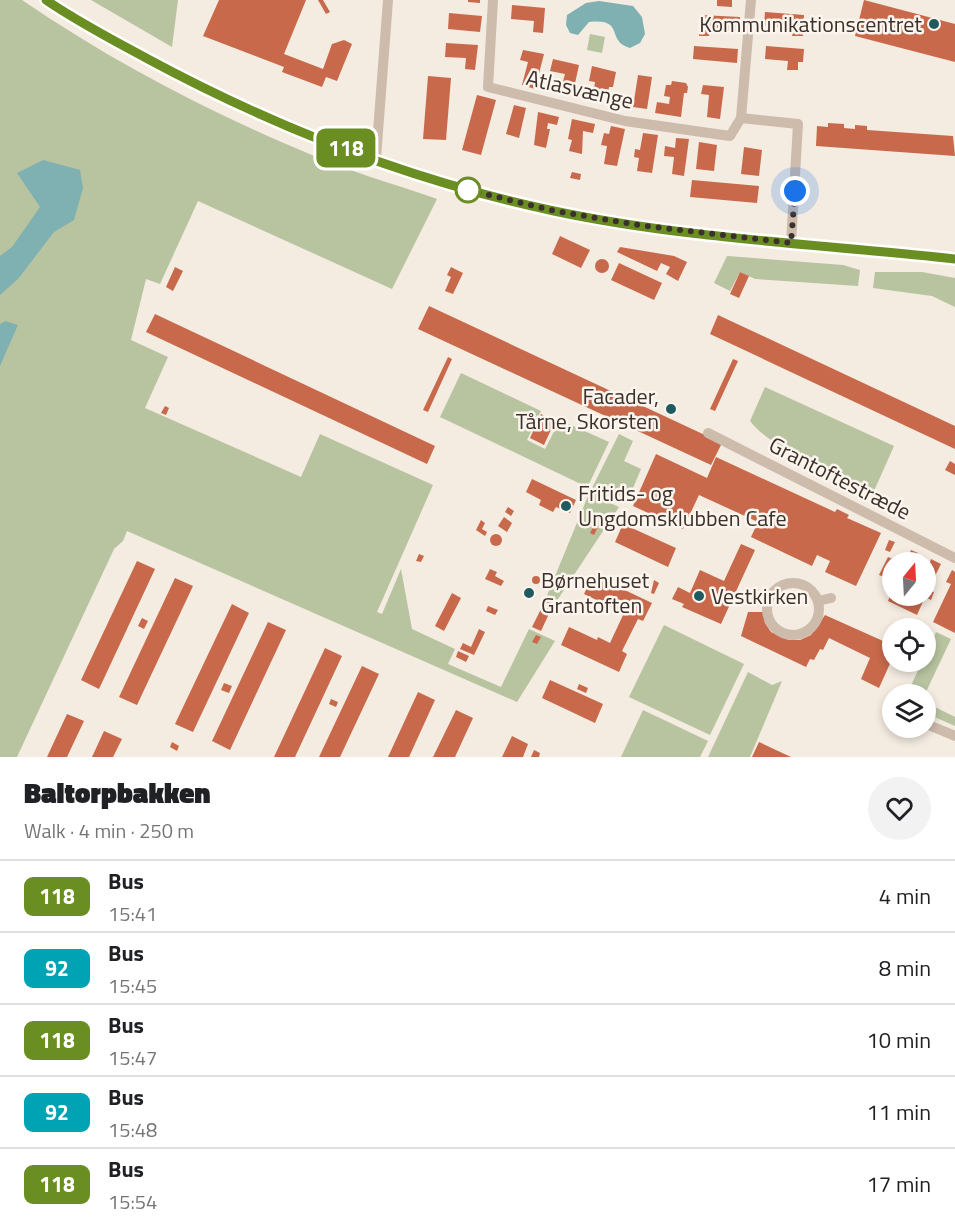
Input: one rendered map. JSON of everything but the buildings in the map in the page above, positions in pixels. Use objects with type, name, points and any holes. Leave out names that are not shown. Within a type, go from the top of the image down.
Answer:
[{"type":"street","points":[[46,0],[221,98],[293,129],[448,185],[555,211],[706,235],[955,259]]},
{"type":"street","points":[[376,159],[388,0]]},
{"type":"street","name":"Atlasvænge","points":[[493,0],[488,87],[625,121],[730,136],[741,118]]},
{"type":"street","points":[[751,0],[741,118],[798,124],[791,243]]},
{"type":"street","name":"Grantoftestræde","points":[[708,433],[955,558]]},
{"type":"street","points":[[800,584],[808,588],[818,601],[819,610],[812,627],[796,635],[778,630],[768,616],[769,598],[782,585],[800,584]]},
{"type":"street","points":[[818,601],[831,598]]},
{"type":"street","points":[[936,728],[955,736]]},
{"type":"green space","points":[[0,0],[22,0],[95,47],[249,128],[342,167],[437,199],[392,289],[198,201],[160,284],[146,279],[131,340],[168,357],[145,408],[301,477],[320,434],[433,485],[377,612],[382,614],[401,569],[412,629],[455,649],[448,664],[501,687],[529,629],[555,641],[517,702],[127,531],[123,541],[114,549],[17,757],[0,757]]},
{"type":"green space","points":[[91,0],[178,0],[172,47]]},
{"type":"green space","points":[[590,34],[605,37],[602,53],[587,50]]},
{"type":"green space","points":[[727,256],[843,265],[860,270],[858,286],[755,279],[740,272],[730,291],[714,283]]},
{"type":"green space","points":[[875,272],[922,272],[955,278],[955,307],[932,296],[873,288]]},
{"type":"green space","points":[[461,373],[541,411],[527,440],[545,449],[560,420],[609,442],[589,484],[585,486],[440,417]]},
{"type":"green space","points":[[765,387],[894,446],[874,491],[790,452],[760,432],[750,421]]},
{"type":"green space","points":[[619,434],[633,441],[624,461],[641,469],[628,500],[610,492],[606,501],[619,507],[556,602],[546,598],[588,496]]},
{"type":"green space","points":[[664,625],[744,664],[710,735],[629,697]]},
{"type":"green space","points":[[936,632],[951,639],[936,671]]},
{"type":"green space","points":[[748,672],[772,685],[782,681],[750,757],[708,757]]},
{"type":"green space","points":[[917,672],[935,672],[930,684],[912,684]]},
{"type":"green space","points":[[936,708],[955,717],[955,726],[936,718]]},
{"type":"green space","points":[[643,710],[708,741],[700,757],[621,757]]},
{"type":"water","points":[[599,1],[633,6],[642,17],[645,34],[640,43],[630,48],[623,45],[608,23],[589,22],[578,35],[570,33],[566,25],[567,15],[586,3]]},
{"type":"water","points":[[43,160],[80,170],[83,188],[74,220],[54,232],[18,279],[0,295],[0,256],[12,247],[40,207],[17,173]]},
{"type":"water","points":[[5,321],[18,325],[0,366],[0,324]]},
{"type":"bus line","name":"118","points":[[46,0],[221,98],[293,129],[448,185],[555,211],[660,229],[955,259]]},
{"type":"place","name":"Kommunikationscentret","points":[[934,24]]},
{"type":"place","name":"Facader, Tårne, Skorsten","points":[[671,409]]},
{"type":"place","name":"Fritids- og Ungdomsklubben Cafe","points":[[566,506]]},
{"type":"place","name":"Børnehuset Grantoften","points":[[529,593]]},
{"type":"place","name":"Vestkirken","points":[[699,596]]},
{"type":"route","points":[[468,190],[555,211],[638,225],[706,235],[791,243],[795,191]]}]
